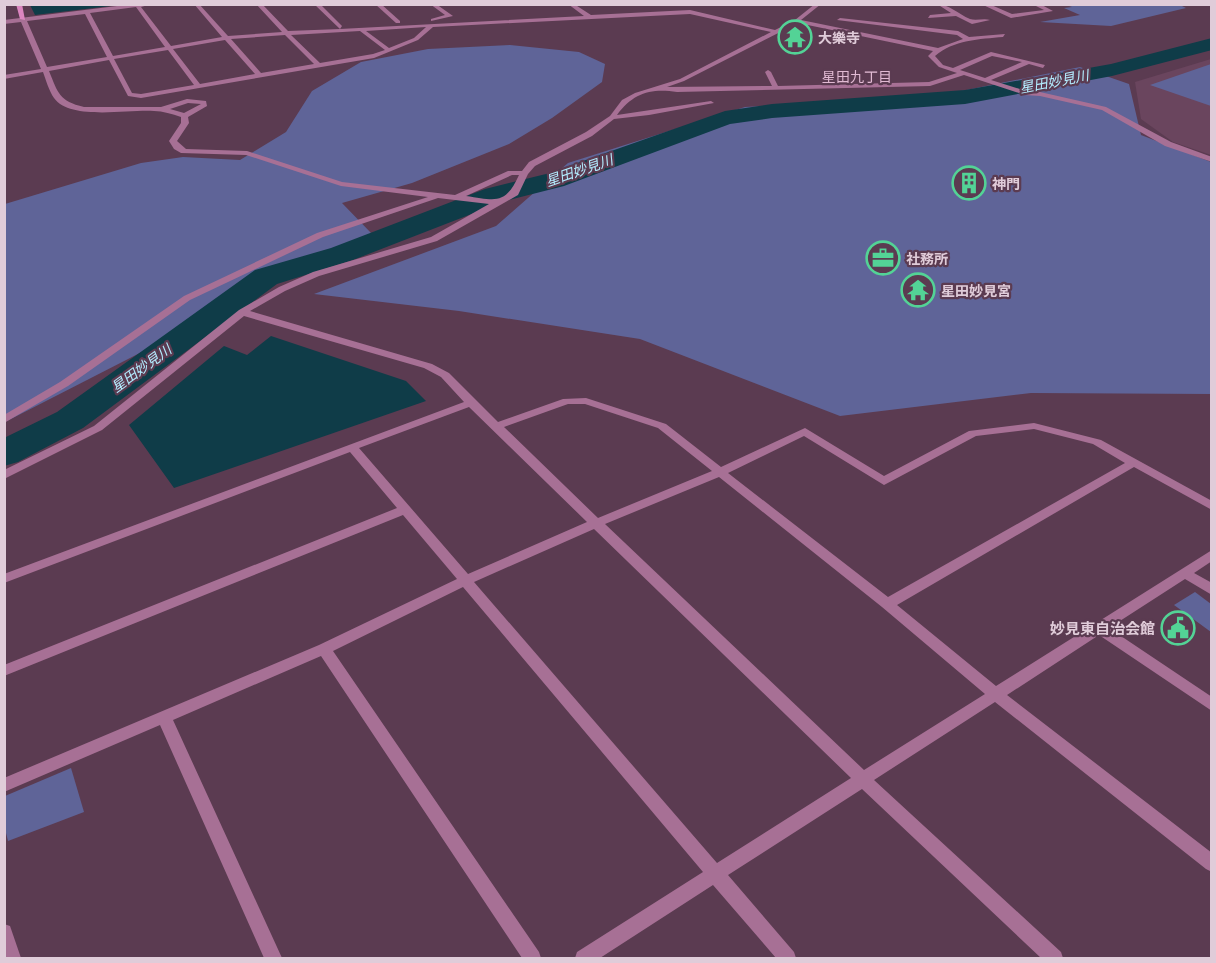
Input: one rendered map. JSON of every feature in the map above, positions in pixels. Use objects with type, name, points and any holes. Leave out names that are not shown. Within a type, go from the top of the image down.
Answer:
[{"type":"street","points":[[19,4],[23,19],[57,98],[64,104],[94,109],[164,109],[187,101],[204,102],[205,105],[184,116],[164,109]]},
{"type":"street","points":[[4,22],[150,4]]},
{"type":"street","points":[[196,4],[260,76]]},
{"type":"street","points":[[258,4],[319,66]]},
{"type":"street","points":[[316,4],[340,27]]},
{"type":"street","points":[[377,4],[398,22]]},
{"type":"street","points":[[4,77],[227,38],[437,20],[450,16],[432,4]]},
{"type":"street","points":[[570,4],[590,17]]},
{"type":"street","points":[[4,475],[98,428],[242,312],[282,289],[316,274],[435,238],[495,202],[515,193],[524,173],[532,164],[589,134],[612,117],[624,101],[637,94],[682,80],[773,31],[797,21],[819,4]]},
{"type":"street","points":[[939,4],[969,22],[987,20]]},
{"type":"street","points":[[983,4],[1011,16],[1050,11],[1034,4]]},
{"type":"street","points":[[138,6],[198,86]]},
{"type":"street","points":[[285,32],[590,17],[678,8],[773,31]]},
{"type":"street","points":[[87,12],[130,94],[141,96],[374,56],[416,39],[432,26]]},
{"type":"street","points":[[930,17],[957,14]]},
{"type":"street","points":[[840,20],[958,33],[968,39]]},
{"type":"street","points":[[797,21],[938,50]]},
{"type":"street","points":[[363,29],[363,32],[389,51]]},
{"type":"street","points":[[1003,35],[968,39],[938,50],[932,56],[941,66],[1025,93],[1040,94],[1104,108],[1168,144],[1212,160]]},
{"type":"street","points":[[954,70],[991,54],[1043,66]]},
{"type":"street","points":[[986,80],[1028,62]]},
{"type":"street","points":[[768,72],[775,86]]},
{"type":"street","points":[[659,87],[677,90],[748,85],[930,84],[965,73]]},
{"type":"street","points":[[612,117],[711,103]]},
{"type":"street","points":[[184,116],[183,130],[173,141],[184,151],[247,153],[341,184],[495,202]]},
{"type":"street","points":[[456,197],[512,173],[524,173]]},
{"type":"street","points":[[4,420],[64,384],[187,298],[320,235],[437,195]]},
{"type":"street","points":[[242,312],[428,366],[444,375],[471,404],[862,779],[1054,958]]},
{"type":"street","points":[[496,426],[567,401],[586,401],[662,426],[887,604],[994,693],[1212,864]]},
{"type":"street","points":[[4,579],[471,404]]},
{"type":"street","points":[[4,785],[324,649],[464,582],[596,523],[720,472],[805,431],[884,481],[973,433],[1034,426],[1097,442],[1212,506]]},
{"type":"street","points":[[352,447],[464,582],[787,958]]},
{"type":"street","points":[[887,604],[1135,462]]},
{"type":"street","points":[[4,671],[405,510]]},
{"type":"street","points":[[584,958],[1212,554]]},
{"type":"street","points":[[1185,573],[1212,590]]},
{"type":"street","points":[[1099,628],[1212,705]]},
{"type":"street","points":[[324,649],[532,958]]},
{"type":"street","points":[[164,717],[273,958]]},
{"type":"street","points":[[4,932],[12,958]]},
{"type":"shaded area","points":[[30,5],[119,5],[35,15]]},
{"type":"shaded area","points":[[1066,5],[1180,5],[1186,8],[1111,26],[1040,22],[1080,15],[1064,8],[1072,7]]},
{"type":"shaded area","points":[[510,45],[579,52],[605,64],[602,82],[552,118],[509,144],[412,183],[342,203],[372,234],[5,422],[5,204],[141,163],[183,157],[240,160],[286,132],[312,91],[361,62],[428,49]]},
{"type":"shaded area","points":[[1211,59],[1211,155],[1173,142],[1141,119],[1135,82]]},
{"type":"shaded area","points":[[1211,64],[1211,106],[1150,85]]},
{"type":"shaded area","points":[[1080,67],[1129,84],[1141,135],[1211,162],[1211,394],[1031,393],[840,416],[640,339],[459,311],[314,294],[496,226],[568,163],[745,107],[927,98]]},
{"type":"shaded area","points":[[271,336],[406,381],[426,401],[174,488],[129,425],[224,346],[247,355]]},
{"type":"shaded area","points":[[1195,592],[1211,604],[1211,632],[1174,605]]},
{"type":"shaded area","points":[[71,768],[84,812],[8,841],[5,829],[5,796]]},
{"type":"waterway","name":"星田妙見川","points":[[4,454],[70,420],[266,277],[342,254],[495,195],[555,180],[725,118],[772,111],[965,97],[1112,70],[1212,44]]},
{"type":"place","name":"大樂寺","points":[[795,37]]},
{"type":"place","name":"神門","points":[[969,183]]},
{"type":"place","name":"社務所","points":[[883,258]]},
{"type":"place","name":"星田妙見宮","points":[[918,290]]},
{"type":"place","name":"妙見東自治会館","points":[[1178,628]]},
{"type":"district","name":"星田九丁目","points":[[857,76]]}]
